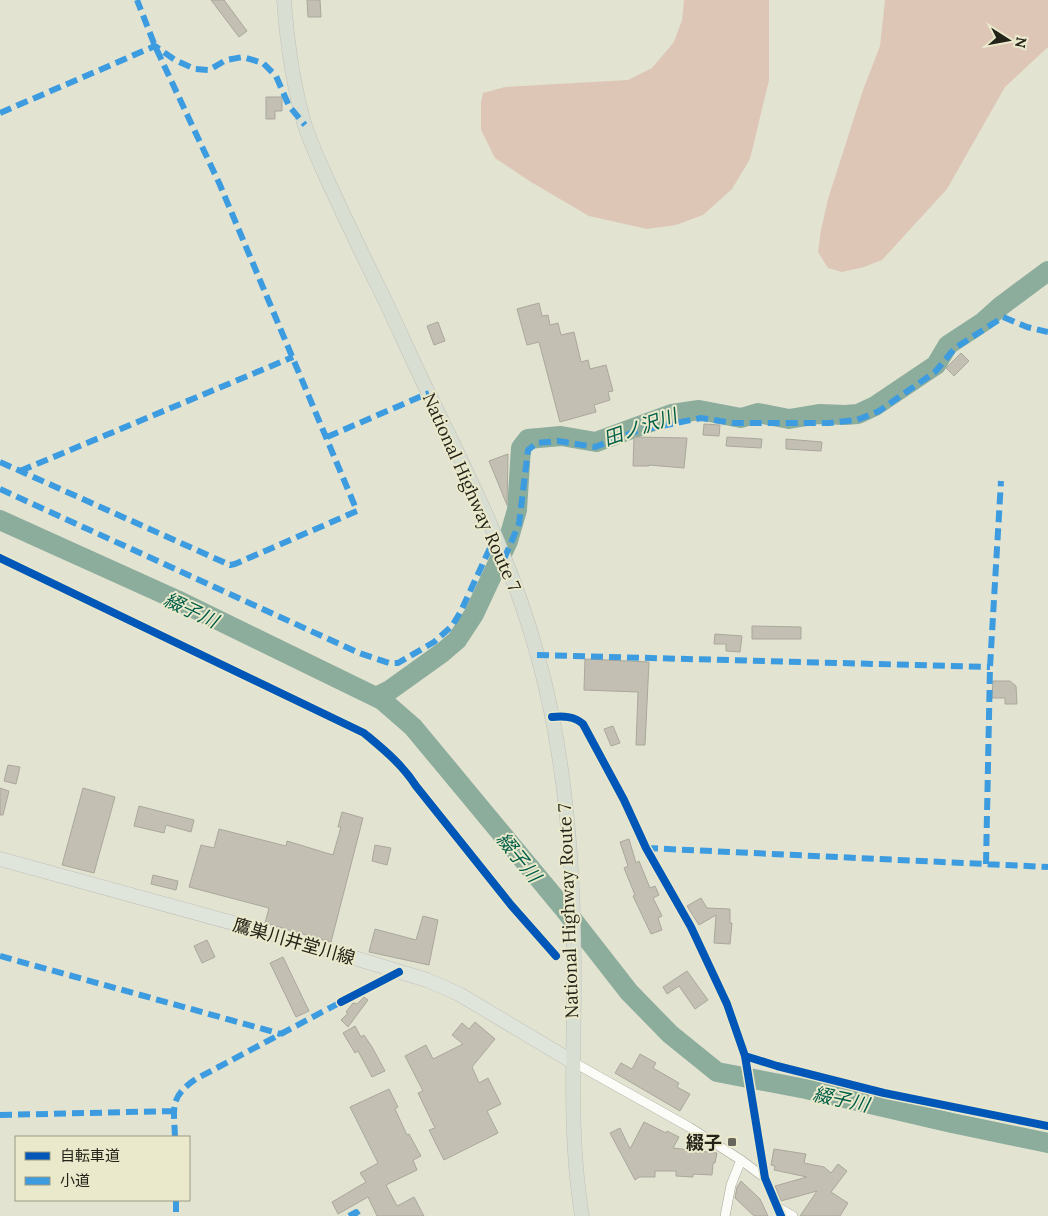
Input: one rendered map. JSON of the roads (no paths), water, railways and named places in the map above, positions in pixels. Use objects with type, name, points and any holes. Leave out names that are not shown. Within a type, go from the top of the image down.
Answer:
[{"type":"highway","name":"National Highway Route 7","points":[[284,0],[298,98],[312,144],[446,428],[495,537],[538,655],[552,717],[566,813],[570,864],[574,979],[574,1143],[582,1216]]},
{"type":"main road","name":"鷹巣川井堂川線","points":[[0,859],[302,942],[427,980],[459,994],[573,1062]]},
{"type":"street","points":[[0,558],[364,733],[408,773],[416,786],[511,905],[556,956]]},
{"type":"street","points":[[552,717],[572,718],[579,720],[583,724],[624,800],[646,848],[695,936],[727,1004],[745,1056],[765,1178],[781,1216]]},
{"type":"street","points":[[341,1002],[399,972]]},
{"type":"street","points":[[745,1056],[884,1093],[1048,1126]]},
{"type":"street","points":[[573,1062],[689,1127],[741,1160],[765,1178]]},
{"type":"street","points":[[726,1216],[731,1185],[741,1160]]},
{"type":"street","points":[[776,1206],[793,1216]]},
{"type":"waterway","name":"田ノ沢川","points":[[376,697],[390,690],[443,652],[457,640],[474,614],[508,541],[517,510],[521,448],[528,439],[561,436],[596,442],[672,414],[699,410],[741,418],[758,413],[789,419],[819,414],[858,414],[875,406],[936,365],[948,345],[983,322],[1048,271]]},
{"type":"waterway","name":"綴子川","points":[[0,520],[177,600],[382,700],[413,727],[565,910],[629,992],[670,1034],[717,1072],[806,1089],[1048,1143]]},
{"type":"place","name":"綴子","points":[[732,1142]]}]
